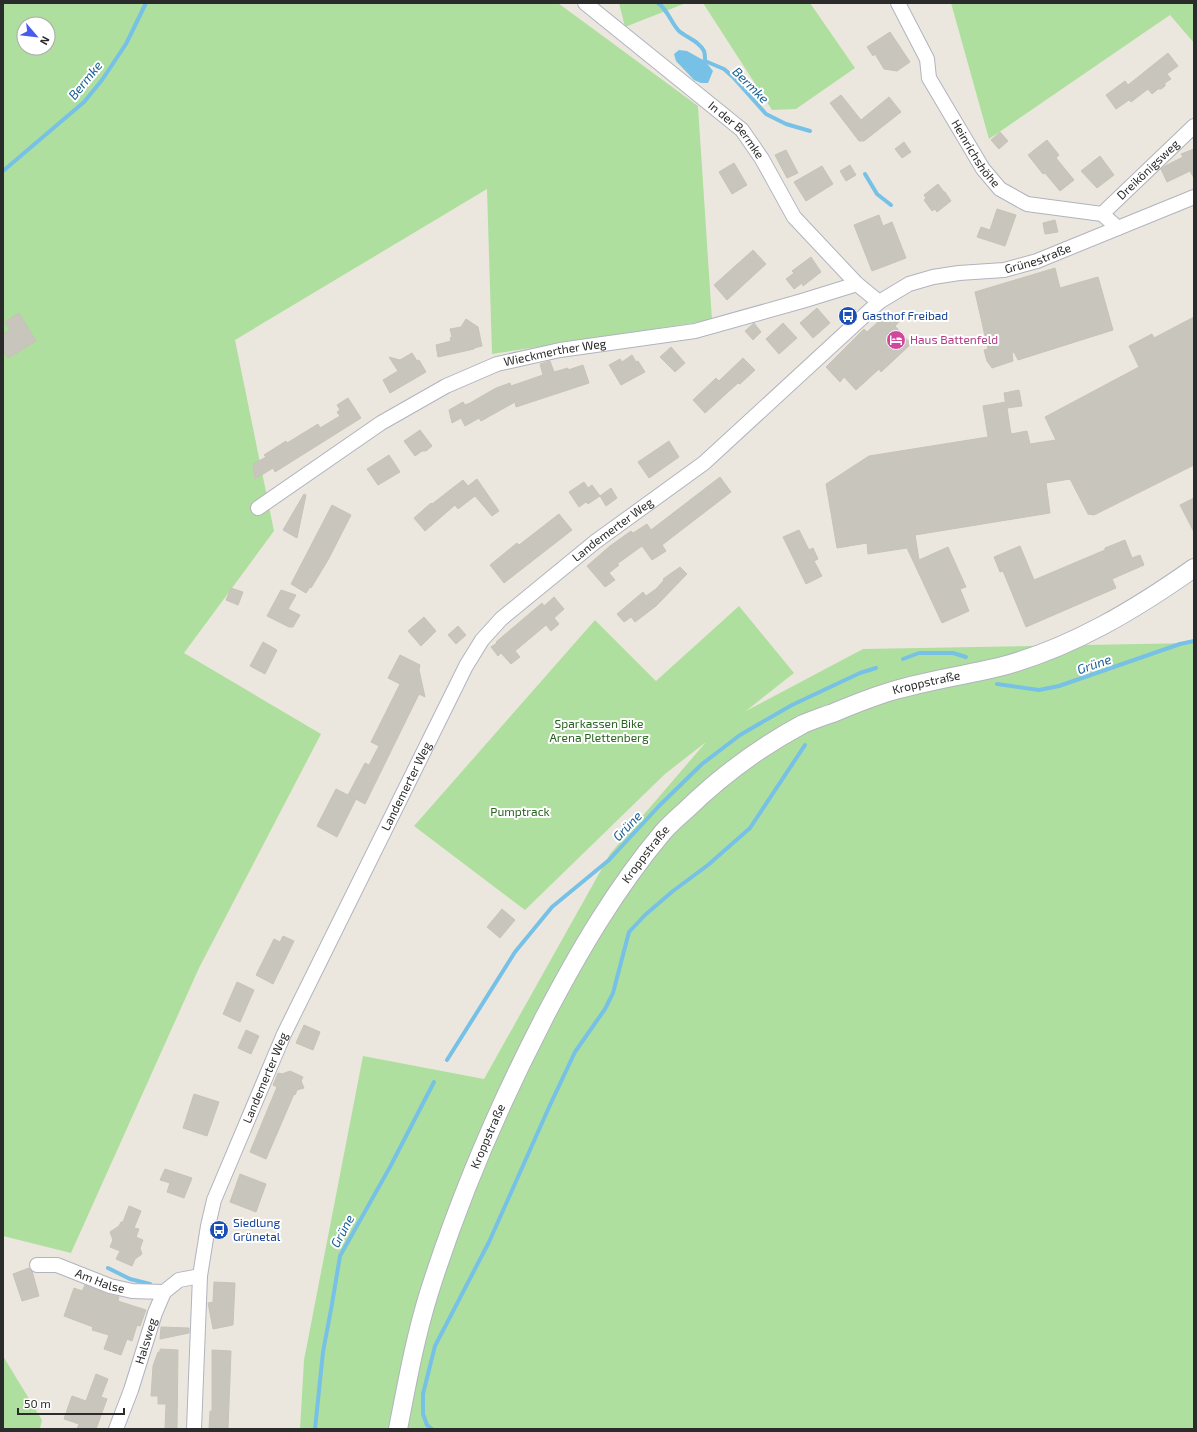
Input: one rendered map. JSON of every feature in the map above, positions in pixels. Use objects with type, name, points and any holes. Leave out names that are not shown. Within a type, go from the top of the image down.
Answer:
[{"type":"street","name":"In der Bermke","points":[[585,3],[742,130],[762,159],[794,217],[857,284]]},
{"type":"street","name":"Heinrichshöhe","points":[[898,3],[927,59],[930,78],[984,169],[1000,189],[1027,204],[1102,214]]},
{"type":"street","name":"Dreikönigsweg","points":[[1102,214],[1194,126]]},
{"type":"street","name":"Grünestraße","points":[[879,302],[909,284],[933,277],[959,273],[1004,270],[1038,261],[1194,198]]},
{"type":"street","points":[[1102,214],[1118,228]]},
{"type":"street","points":[[857,284],[879,302]]},
{"type":"street","name":"Wieckmerther Weg","points":[[258,508],[381,423],[446,386],[497,364],[560,350],[695,331],[857,284]]},
{"type":"street","name":"Landemerter Weg","points":[[194,1429],[200,1276],[214,1200],[284,1034],[466,666],[482,640],[501,619],[595,542],[704,463],[879,302]]},
{"type":"street","name":"Kroppstraße","points":[[398,1429],[410,1367],[426,1303],[451,1226],[516,1073],[562,982],[597,922],[623,884],[664,831],[709,788],[755,752],[805,724],[850,705],[894,691],[1006,665],[1050,650],[1102,627],[1138,606],[1194,568]]},
{"type":"street","name":"Am Halse","points":[[37,1265],[57,1265],[110,1286],[132,1291],[164,1292]]},
{"type":"street","name":"Halsweg","points":[[116,1429],[155,1313],[164,1292],[179,1280],[200,1276]]},
{"type":"green space","points":[[3,3],[558,3],[698,106],[712,320],[492,354],[487,189],[235,340],[274,531],[184,653],[321,734],[199,968],[71,1253],[3,1236]]},
{"type":"green space","points":[[619,3],[686,3],[625,27]]},
{"type":"green space","points":[[703,3],[810,3],[855,68],[796,109],[772,110]]},
{"type":"green space","points":[[951,3],[1194,3],[1194,43],[1170,15],[989,139]]},
{"type":"green space","points":[[739,606],[794,673],[746,711],[863,649],[1194,643],[1194,1429],[300,1429],[304,1360],[363,1056],[484,1079],[610,854],[706,742],[665,774],[525,910],[414,826],[595,620],[656,681]]},
{"type":"green space","points":[[3,1356],[42,1420],[40,1429],[3,1429]]},
{"type":"water","points":[[679,50],[687,51],[705,61],[713,71],[708,83],[701,83],[694,80],[676,61],[674,54]]},
{"type":"building","points":[[890,32],[910,62],[897,71],[884,69],[875,54],[873,56],[867,47]]},
{"type":"building","points":[[1168,53],[1178,66],[1167,74],[1171,79],[1165,83],[1165,86],[1152,94],[1148,89],[1131,102],[1129,100],[1116,109],[1106,95],[1125,81],[1128,85]]},
{"type":"building","points":[[841,95],[861,120],[889,97],[901,112],[864,141],[859,141],[830,103]]},
{"type":"building","points":[[1000,132],[1008,141],[999,149],[991,140]]},
{"type":"building","points":[[1047,140],[1059,155],[1056,158],[1074,180],[1060,191],[1045,173],[1043,174],[1028,155]]},
{"type":"building","points":[[904,142],[911,152],[902,158],[895,149]]},
{"type":"building","points":[[1194,149],[1194,178],[1190,171],[1167,182],[1161,169],[1183,157],[1181,154]]},
{"type":"building","points":[[786,150],[798,173],[787,178],[775,155]]},
{"type":"building","points":[[1100,156],[1114,175],[1097,188],[1081,171]]},
{"type":"building","points":[[734,163],[747,185],[732,194],[719,172]]},
{"type":"building","points":[[850,165],[856,175],[846,181],[840,171]]},
{"type":"building","points":[[822,166],[833,184],[806,201],[794,182]]},
{"type":"building","points":[[938,184],[951,201],[937,212],[935,209],[932,211],[924,200],[926,198],[924,195]]},
{"type":"building","points":[[997,209],[1016,215],[1005,246],[977,237],[981,227],[990,230]]},
{"type":"building","points":[[879,215],[883,226],[892,222],[906,258],[872,271],[854,225]]},
{"type":"building","points":[[1055,220],[1058,232],[1045,234],[1043,223]]},
{"type":"building","points":[[753,250],[766,264],[727,300],[714,285]]},
{"type":"building","points":[[811,257],[821,272],[803,286],[802,283],[794,289],[786,279],[794,273],[792,271]]},
{"type":"building","points":[[1055,268],[1060,288],[1098,277],[1113,330],[1018,360],[1014,352],[1012,353],[1013,361],[992,368],[987,361],[984,350],[988,349],[975,292]]},
{"type":"building","points":[[817,308],[830,323],[813,338],[800,323]]},
{"type":"building","points":[[19,313],[36,341],[8,358],[3,351],[3,334],[10,330],[5,322]]},
{"type":"building","points":[[891,314],[899,322],[895,326],[911,344],[881,372],[879,369],[856,390],[844,377],[840,382],[826,367],[864,329],[867,332],[879,321],[884,321]]},
{"type":"building","points":[[1194,317],[1194,465],[1094,515],[1088,514],[1070,479],[1046,483],[1050,513],[915,535],[919,560],[948,547],[966,587],[960,589],[969,611],[942,623],[907,548],[868,554],[867,543],[837,548],[826,484],[869,456],[988,437],[983,406],[1005,402],[1004,393],[1019,390],[1022,406],[1007,408],[1011,434],[1027,431],[1030,444],[1056,440],[1045,417],[1139,367],[1129,346],[1152,334],[1154,338]]},
{"type":"building","points":[[466,319],[478,327],[482,346],[438,357],[436,345],[451,341],[450,338],[452,337],[450,329],[461,327]]},
{"type":"building","points":[[754,323],[761,332],[753,340],[745,331]]},
{"type":"building","points":[[783,323],[797,338],[779,354],[766,339]]},
{"type":"building","points":[[671,347],[685,363],[675,372],[660,357]]},
{"type":"building","points":[[412,353],[417,361],[419,360],[426,372],[390,393],[383,380],[398,371],[389,357],[400,360]]},
{"type":"building","points":[[632,355],[645,372],[621,385],[609,365],[620,359],[622,362]]},
{"type":"building","points":[[743,358],[755,370],[740,384],[738,383],[705,413],[693,400],[716,378],[719,381]]},
{"type":"building","points":[[550,361],[554,372],[568,368],[568,370],[583,365],[589,383],[516,407],[515,402],[481,421],[479,418],[465,426],[461,418],[452,423],[449,410],[463,402],[465,405],[470,403],[496,388],[510,383],[511,386],[543,375],[540,364]]},
{"type":"building","points":[[348,398],[361,418],[275,472],[273,468],[255,479],[253,464],[266,457],[264,455],[286,441],[287,443],[318,424],[320,428],[340,416],[337,412],[340,410],[337,405]]},
{"type":"building","points":[[420,430],[432,446],[426,451],[422,451],[415,456],[404,441]]},
{"type":"building","points":[[669,441],[679,457],[649,478],[638,462]]},
{"type":"building","points":[[389,455],[400,472],[378,485],[367,469]]},
{"type":"building","points":[[720,477],[731,492],[662,545],[666,551],[652,560],[642,546],[617,564],[619,565],[609,573],[615,580],[605,587],[587,566],[610,546],[631,531],[633,533],[647,524],[651,530]]},
{"type":"building","points":[[477,479],[499,511],[492,516],[475,496],[458,509],[455,505],[425,531],[414,518],[431,503],[432,504],[463,480],[468,486]]},
{"type":"building","points":[[584,482],[588,488],[592,485],[600,496],[588,504],[586,502],[579,507],[569,492]]},
{"type":"building","points":[[611,488],[617,498],[606,506],[600,496]]},
{"type":"building","points":[[304,494],[306,495],[297,538],[283,530]]},
{"type":"building","points":[[1194,498],[1194,532],[1180,505]]},
{"type":"building","points":[[332,505],[351,515],[328,560],[311,588],[310,587],[306,593],[291,584]]},
{"type":"building","points":[[559,514],[572,530],[504,583],[490,565],[517,543],[519,545]]},
{"type":"building","points":[[799,530],[809,550],[813,548],[818,559],[814,561],[822,576],[806,584],[783,537]]},
{"type":"building","points":[[1125,540],[1132,558],[1140,555],[1144,565],[1112,579],[1116,588],[1026,627],[1003,571],[1000,572],[994,557],[1020,546],[1034,580]]},
{"type":"building","points":[[680,567],[687,574],[656,606],[635,622],[631,617],[624,622],[617,614],[643,592],[646,596],[656,589],[664,580],[663,579]]},
{"type":"building","points":[[231,588],[243,592],[238,605],[226,600]]},
{"type":"building","points":[[281,590],[296,595],[288,609],[300,615],[293,627],[289,627],[267,616]]},
{"type":"building","points":[[554,597],[564,609],[554,618],[559,624],[551,631],[546,625],[515,651],[520,657],[511,664],[501,653],[498,656],[491,647],[542,603],[544,606]]},
{"type":"building","points":[[424,617],[436,631],[421,646],[408,631]]},
{"type":"building","points":[[458,626],[466,635],[456,644],[448,635]]},
{"type":"building","points":[[263,642],[277,650],[265,674],[250,666]]},
{"type":"building","points":[[400,655],[420,665],[419,670],[425,697],[419,694],[365,804],[348,795],[365,763],[369,765],[379,746],[371,742],[400,684],[388,678]]},
{"type":"building","points":[[336,789],[356,799],[337,837],[317,826]]},
{"type":"building","points":[[502,909],[515,920],[500,938],[487,927]]},
{"type":"building","points":[[283,936],[294,941],[273,984],[256,975],[274,939],[280,942]]},
{"type":"building","points":[[237,982],[254,990],[240,1022],[223,1014]]},
{"type":"building","points":[[304,1025],[320,1032],[313,1050],[296,1043]]},
{"type":"building","points":[[246,1030],[259,1036],[251,1054],[238,1048]]},
{"type":"building","points":[[290,1071],[303,1077],[301,1081],[304,1088],[297,1090],[295,1095],[294,1094],[266,1159],[250,1152],[277,1087],[273,1085],[278,1073],[282,1074]]},
{"type":"building","points":[[194,1094],[219,1102],[207,1136],[183,1128]]},
{"type":"building","points":[[165,1169],[192,1178],[184,1198],[167,1192],[170,1183],[160,1180]]},
{"type":"building","points":[[240,1174],[266,1184],[256,1212],[230,1202]]},
{"type":"building","points":[[129,1206],[141,1211],[134,1228],[139,1229],[136,1237],[143,1240],[140,1248],[142,1254],[135,1259],[132,1266],[116,1259],[120,1251],[110,1247],[113,1240],[110,1232],[119,1226],[121,1222],[123,1222]]},
{"type":"building","points":[[29,1268],[32,1271],[39,1296],[22,1301],[13,1274]]},
{"type":"building","points":[[214,1282],[235,1283],[233,1325],[213,1329],[208,1303],[213,1302]]},
{"type":"building","points":[[85,1285],[119,1297],[118,1301],[146,1310],[140,1326],[137,1325],[132,1341],[127,1339],[121,1355],[104,1349],[109,1335],[92,1330],[93,1327],[64,1316],[74,1288],[82,1291]]},
{"type":"building","points":[[161,1327],[189,1328],[189,1333],[160,1339]]},
{"type":"building","points":[[160,1349],[178,1350],[177,1429],[165,1429],[166,1404],[158,1404],[158,1396],[151,1396],[153,1366]]},
{"type":"building","points":[[212,1350],[231,1351],[228,1429],[209,1429],[210,1411],[212,1411]]},
{"type":"building","points":[[96,1374],[108,1379],[101,1397],[107,1399],[96,1429],[77,1429],[79,1424],[64,1419],[67,1410],[72,1396],[86,1401]]},
{"type":"waterway","name":"Bermke","points":[[3,171],[84,102],[102,80],[126,44],[146,3]]},
{"type":"waterway","name":"Bermke","points":[[658,3],[679,31],[696,42],[702,48],[705,61],[724,69],[766,114],[786,124],[810,131]]},
{"type":"waterway","name":"Bermke","points":[[865,174],[877,194],[891,205]]},
{"type":"waterway","name":"Grüne","points":[[997,684],[1039,690],[1059,686],[1180,644],[1194,641]]},
{"type":"waterway","name":"Grüne","points":[[903,659],[919,653],[953,653],[966,657]]},
{"type":"waterway","name":"Grüne","points":[[447,1060],[515,952],[552,907],[609,860],[659,806],[702,764],[740,735],[792,705],[860,673],[876,668]]},
{"type":"waterway","points":[[432,1429],[427,1425],[423,1414],[423,1394],[435,1346],[489,1242],[575,1052],[605,1009],[613,993],[629,932],[645,915],[673,891],[708,865],[750,828],[805,745]]},
{"type":"waterway","name":"Grüne","points":[[315,1429],[323,1352],[340,1256],[390,1167],[434,1082]]},
{"type":"waterway","points":[[108,1268],[130,1279],[150,1284]]},
{"type":"place","name":"Gasthof Freibad","points":[[848,316]]},
{"type":"place","name":"Haus Battenfeld","points":[[896,340]]},
{"type":"place","name":"Siedlung Grünetal","points":[[219,1230]]},
{"type":"park label","name":"Sparkassen Bike Arena Plettenberg","points":[[599,731]]},
{"type":"park label","name":"Pumptrack","points":[[520,812]]}]
